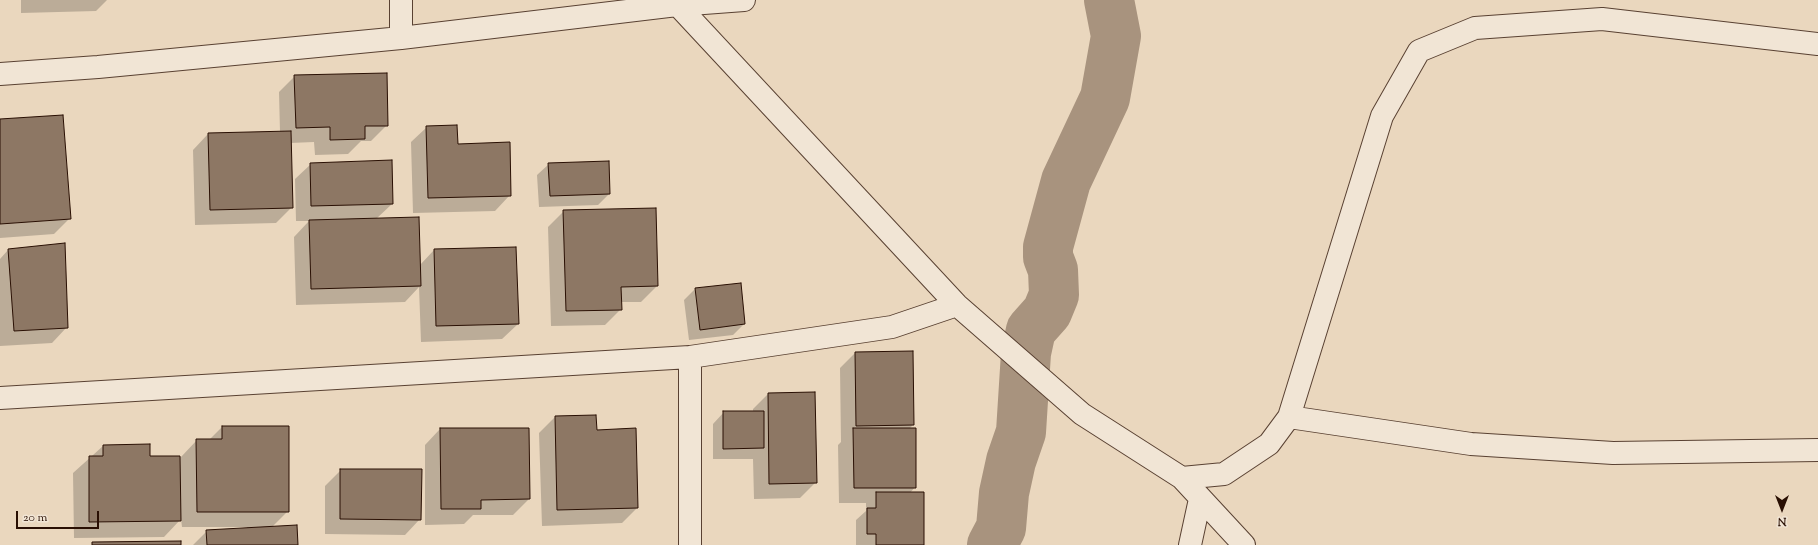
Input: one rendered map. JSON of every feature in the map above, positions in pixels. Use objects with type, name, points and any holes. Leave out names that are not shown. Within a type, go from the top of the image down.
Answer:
[{"type":"street","points":[[401,0],[401,38]]},
{"type":"street","points":[[0,74],[98,67],[401,38],[675,2],[744,0]]},
{"type":"street","points":[[675,2],[957,305],[1082,414],[1182,478],[1244,545]]},
{"type":"street","points":[[1182,478],[1224,474],[1269,444],[1288,417],[1382,116],[1419,51],[1475,28],[1602,19],[1818,44]]},
{"type":"street","points":[[0,398],[690,357],[892,327],[957,305]]},
{"type":"street","points":[[690,357],[690,545]]},
{"type":"street","points":[[1288,417],[1471,444],[1613,453],[1818,450]]},
{"type":"street","points":[[1190,545],[1200,499]]},
{"type":"building","points":[[387,73],[388,126],[365,126],[365,139],[330,140],[330,127],[296,128],[294,75]]},
{"type":"building","points":[[63,115],[71,219],[0,224],[0,119]]},
{"type":"building","points":[[457,125],[458,144],[510,142],[511,196],[428,198],[426,126]]},
{"type":"building","points":[[291,131],[293,208],[210,210],[208,133]]},
{"type":"building","points":[[392,160],[393,204],[311,206],[310,163]]},
{"type":"building","points":[[609,161],[610,194],[550,196],[548,163]]},
{"type":"building","points":[[656,208],[658,286],[621,287],[622,310],[566,311],[563,210]]},
{"type":"building","points":[[419,217],[421,286],[311,289],[309,220]]},
{"type":"building","points":[[65,243],[68,328],[14,331],[8,249]]},
{"type":"building","points":[[516,247],[519,324],[436,326],[434,249]]},
{"type":"building","points":[[741,283],[745,324],[700,330],[695,288]]},
{"type":"building","points":[[913,351],[914,425],[856,426],[855,352]]},
{"type":"building","points":[[815,392],[817,483],[769,484],[768,393]]},
{"type":"building","points":[[723,411],[764,411],[764,448],[723,449]]},
{"type":"building","points":[[596,415],[597,430],[636,428],[638,508],[557,510],[555,416]]},
{"type":"building","points":[[222,426],[289,426],[289,512],[197,512],[196,439],[222,439]]},
{"type":"building","points":[[440,428],[529,428],[530,499],[481,500],[481,509],[441,509]]},
{"type":"building","points":[[853,428],[916,428],[916,488],[854,488]]},
{"type":"building","points":[[150,444],[150,456],[180,456],[181,521],[89,522],[89,456],[103,456],[103,445]]},
{"type":"building","points":[[340,469],[422,469],[421,520],[340,519]]},
{"type":"building","points":[[876,492],[924,492],[924,545],[876,545],[876,534],[867,534],[867,508],[876,508]]},
{"type":"building","points":[[297,525],[298,545],[207,545],[206,530]]},
{"type":"building","points":[[181,541],[181,545],[92,545],[92,542]]},
{"type":"waterway","points":[[992,545],[1001,528],[1004,493],[1011,461],[1021,432],[1026,353],[1031,330],[1047,312],[1054,295],[1053,270],[1048,257],[1048,247],[1066,181],[1105,98],[1116,36],[1109,0]]}]
